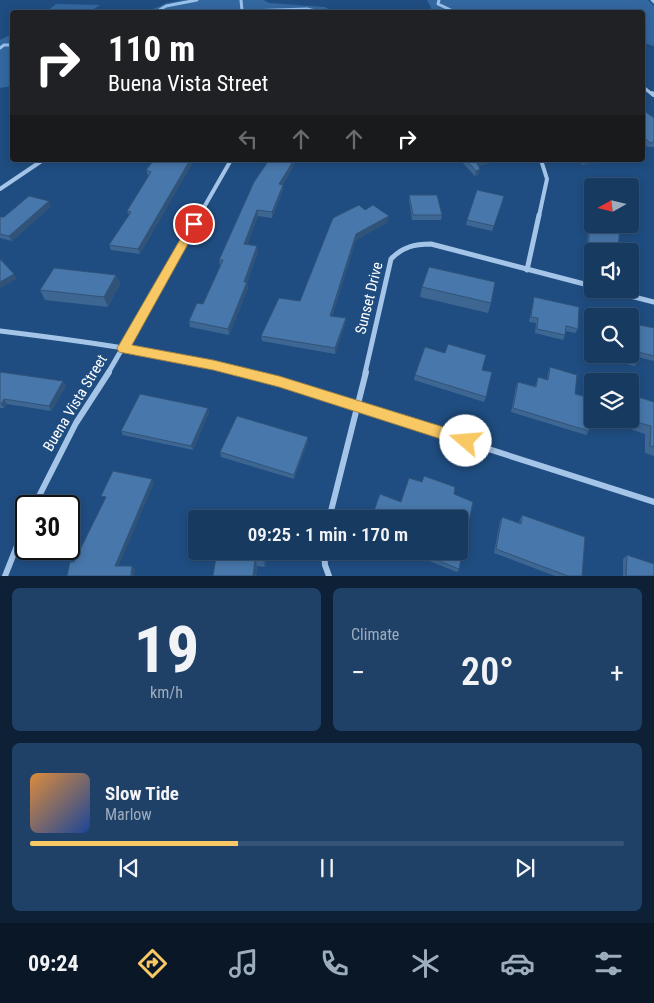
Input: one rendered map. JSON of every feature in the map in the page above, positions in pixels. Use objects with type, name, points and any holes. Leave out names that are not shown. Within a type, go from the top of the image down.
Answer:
[{"type":"street","points":[[0,189],[40,162]]},
{"type":"street","name":"Buena Vista Street","points":[[39,495],[76,424],[124,348],[230,162]]},
{"type":"street","points":[[527,270],[547,179],[543,162]]},
{"type":"street","name":"Sunset Drive","points":[[331,510],[358,406],[391,259],[398,251],[418,244],[431,244],[584,284]]},
{"type":"street","points":[[638,298],[654,302]]},
{"type":"street","points":[[0,331],[85,341],[124,348],[213,365],[279,382],[654,502]]},
{"type":"street","points":[[6,576],[15,552]]},
{"type":"street","points":[[325,560],[329,576]]},
{"type":"shaded area","points":[[183,0],[264,0],[269,3],[325,7],[330,10],[151,10],[167,3]]},
{"type":"shaded area","points":[[427,0],[648,0],[654,6],[654,46],[645,44],[645,10],[432,10]]},
{"type":"shaded area","points":[[56,4],[100,5],[92,10],[48,10]]},
{"type":"shaded area","points":[[10,35],[10,86],[0,88],[0,40]]},
{"type":"building","points":[[645,111],[654,118],[654,142],[650,143],[645,138]]},
{"type":"building","points":[[152,162],[189,162],[138,249],[109,245],[131,212],[127,211],[151,172],[146,170]]},
{"type":"building","points":[[268,162],[293,162],[279,184],[283,185],[272,212],[257,210],[244,244],[257,246],[244,282],[247,282],[228,329],[189,321],[197,303],[203,304],[223,260],[219,260],[254,182]]},
{"type":"building","points":[[468,162],[476,162],[480,169],[476,171]]},
{"type":"building","points":[[477,190],[504,196],[494,226],[467,220]]},
{"type":"building","points":[[409,195],[437,195],[442,215],[413,215]]},
{"type":"building","points":[[29,196],[49,201],[9,236],[0,234],[0,217],[4,217]]},
{"type":"building","points":[[359,205],[365,210],[373,205],[389,216],[356,234],[330,316],[346,318],[335,348],[261,336],[279,298],[300,301],[333,218]]},
{"type":"building","points":[[589,233],[619,233],[619,243],[589,243]]},
{"type":"building","points":[[0,259],[14,274],[0,282]]},
{"type":"building","points":[[429,267],[495,282],[491,303],[422,287]]},
{"type":"building","points":[[54,268],[116,275],[104,297],[40,290]]},
{"type":"building","points":[[534,297],[579,307],[578,329],[566,326],[565,335],[537,329],[538,318],[531,317]]},
{"type":"building","points":[[639,325],[654,328],[654,356],[639,352]]},
{"type":"building","points":[[448,344],[486,355],[482,370],[492,372],[486,397],[415,375],[425,347],[445,353]]},
{"type":"building","points":[[550,367],[577,375],[575,394],[584,396],[584,428],[589,428],[589,431],[513,408],[518,382],[536,387],[538,377],[548,380]]},
{"type":"building","points":[[0,372],[63,381],[49,406],[4,399],[0,404]]},
{"type":"building","points":[[140,394],[208,408],[191,446],[121,431]]},
{"type":"building","points":[[639,397],[654,402],[654,447],[650,446],[651,426],[639,423]]},
{"type":"building","points":[[237,416],[308,437],[294,475],[220,452]]},
{"type":"building","points":[[113,471],[152,479],[115,566],[132,566],[131,576],[67,576],[70,562],[80,560],[80,550],[106,497],[101,496]]},
{"type":"building","points":[[424,476],[455,487],[454,494],[473,502],[468,526],[468,510],[374,510],[380,494],[401,502],[409,478],[422,482]]},
{"type":"building","points":[[522,515],[585,537],[582,576],[568,576],[496,549],[502,517],[521,524]]},
{"type":"building","points":[[627,555],[654,564],[654,576],[626,576]]},
{"type":"building","points":[[216,560],[255,560],[253,576],[213,576]]},
{"type":"building","points":[[436,560],[461,560],[459,569]]},
{"type":"waterway","points":[[159,10],[166,6],[197,0]]},
{"type":"waterway","points":[[241,0],[242,10]]},
{"type":"waterway","points":[[439,0],[438,4],[451,10]]},
{"type":"waterway","points":[[276,10],[311,10]]},
{"type":"waterway","points":[[0,48],[4,45],[10,45]]},
{"type":"route","points":[[194,224],[124,348],[213,365],[279,382],[466,441]]}]
